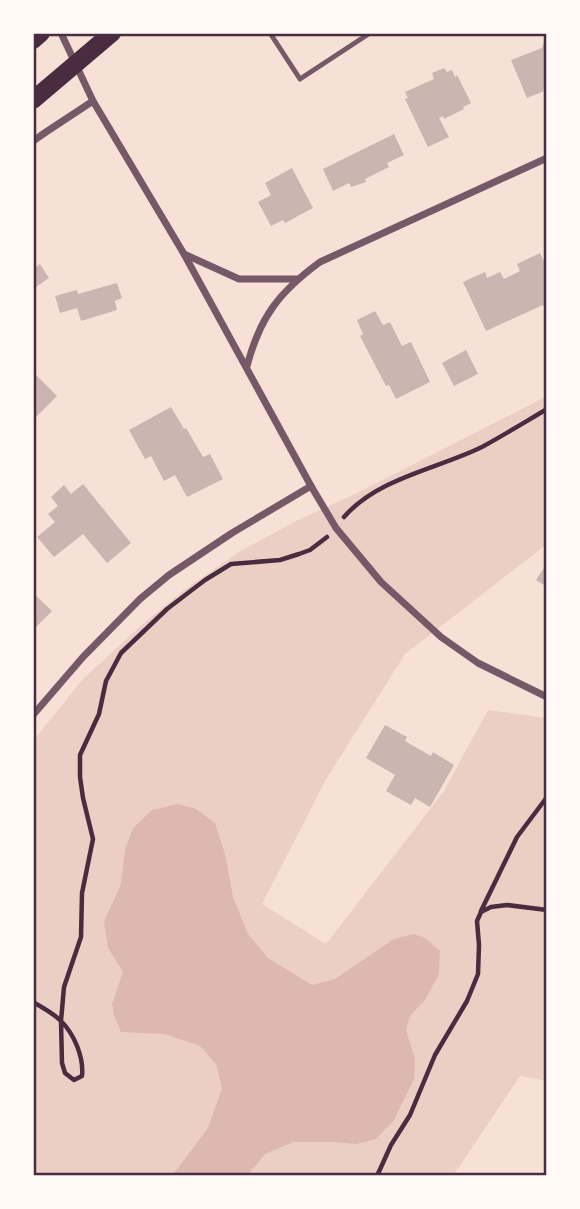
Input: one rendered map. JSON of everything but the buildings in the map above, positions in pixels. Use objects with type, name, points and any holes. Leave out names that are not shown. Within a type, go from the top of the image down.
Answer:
[{"type":"main road","points":[[33,40],[41,33]]},
{"type":"main road","points":[[33,100],[112,33]]},
{"type":"street","points":[[61,33],[93,101],[184,254],[335,528],[381,582],[441,637],[478,663],[547,696]]},
{"type":"street","points":[[33,141],[93,101]]},
{"type":"street","points":[[247,367],[252,345],[264,319],[281,295],[320,262],[547,158]]},
{"type":"street","points":[[184,254],[239,278],[297,279]]},
{"type":"street","points":[[33,715],[102,638],[140,599],[169,575],[232,533],[311,486]]},
{"type":"lane","points":[[270,33],[300,79],[370,33]]},
{"type":"path","points":[[33,1002],[61,1021],[78,1047],[83,1065],[82,1076],[74,1080],[65,1073],[62,1063],[61,1021],[64,987],[81,937],[82,893],[93,839],[79,777],[80,755],[99,714],[106,681],[121,653],[167,609],[231,564],[280,560],[310,551],[326,538],[353,507],[377,490],[481,447],[547,409]]},
{"type":"path","points":[[377,1176],[391,1145],[410,1115],[435,1055],[467,1001],[478,974],[477,921],[481,912],[517,836],[547,797]]},
{"type":"path","points":[[481,912],[491,907],[507,905],[547,910]]},
{"type":"shaded area","points":[[547,396],[547,544],[405,654],[325,781],[262,904],[326,944],[444,791],[488,710],[547,718],[547,1081],[520,1076],[453,1176],[33,1176],[33,741],[83,679],[144,623],[184,590],[239,552]]},
{"type":"shaded area","points":[[178,804],[196,809],[215,823],[225,854],[233,897],[248,934],[268,958],[312,985],[335,979],[394,939],[414,934],[425,938],[440,951],[439,974],[425,1000],[410,1016],[406,1030],[415,1059],[414,1079],[394,1120],[376,1139],[356,1144],[293,1142],[265,1154],[247,1176],[172,1176],[208,1128],[222,1088],[216,1064],[200,1046],[164,1034],[121,1032],[112,1004],[123,972],[108,948],[104,922],[121,884],[125,850],[133,828],[152,810]]}]
